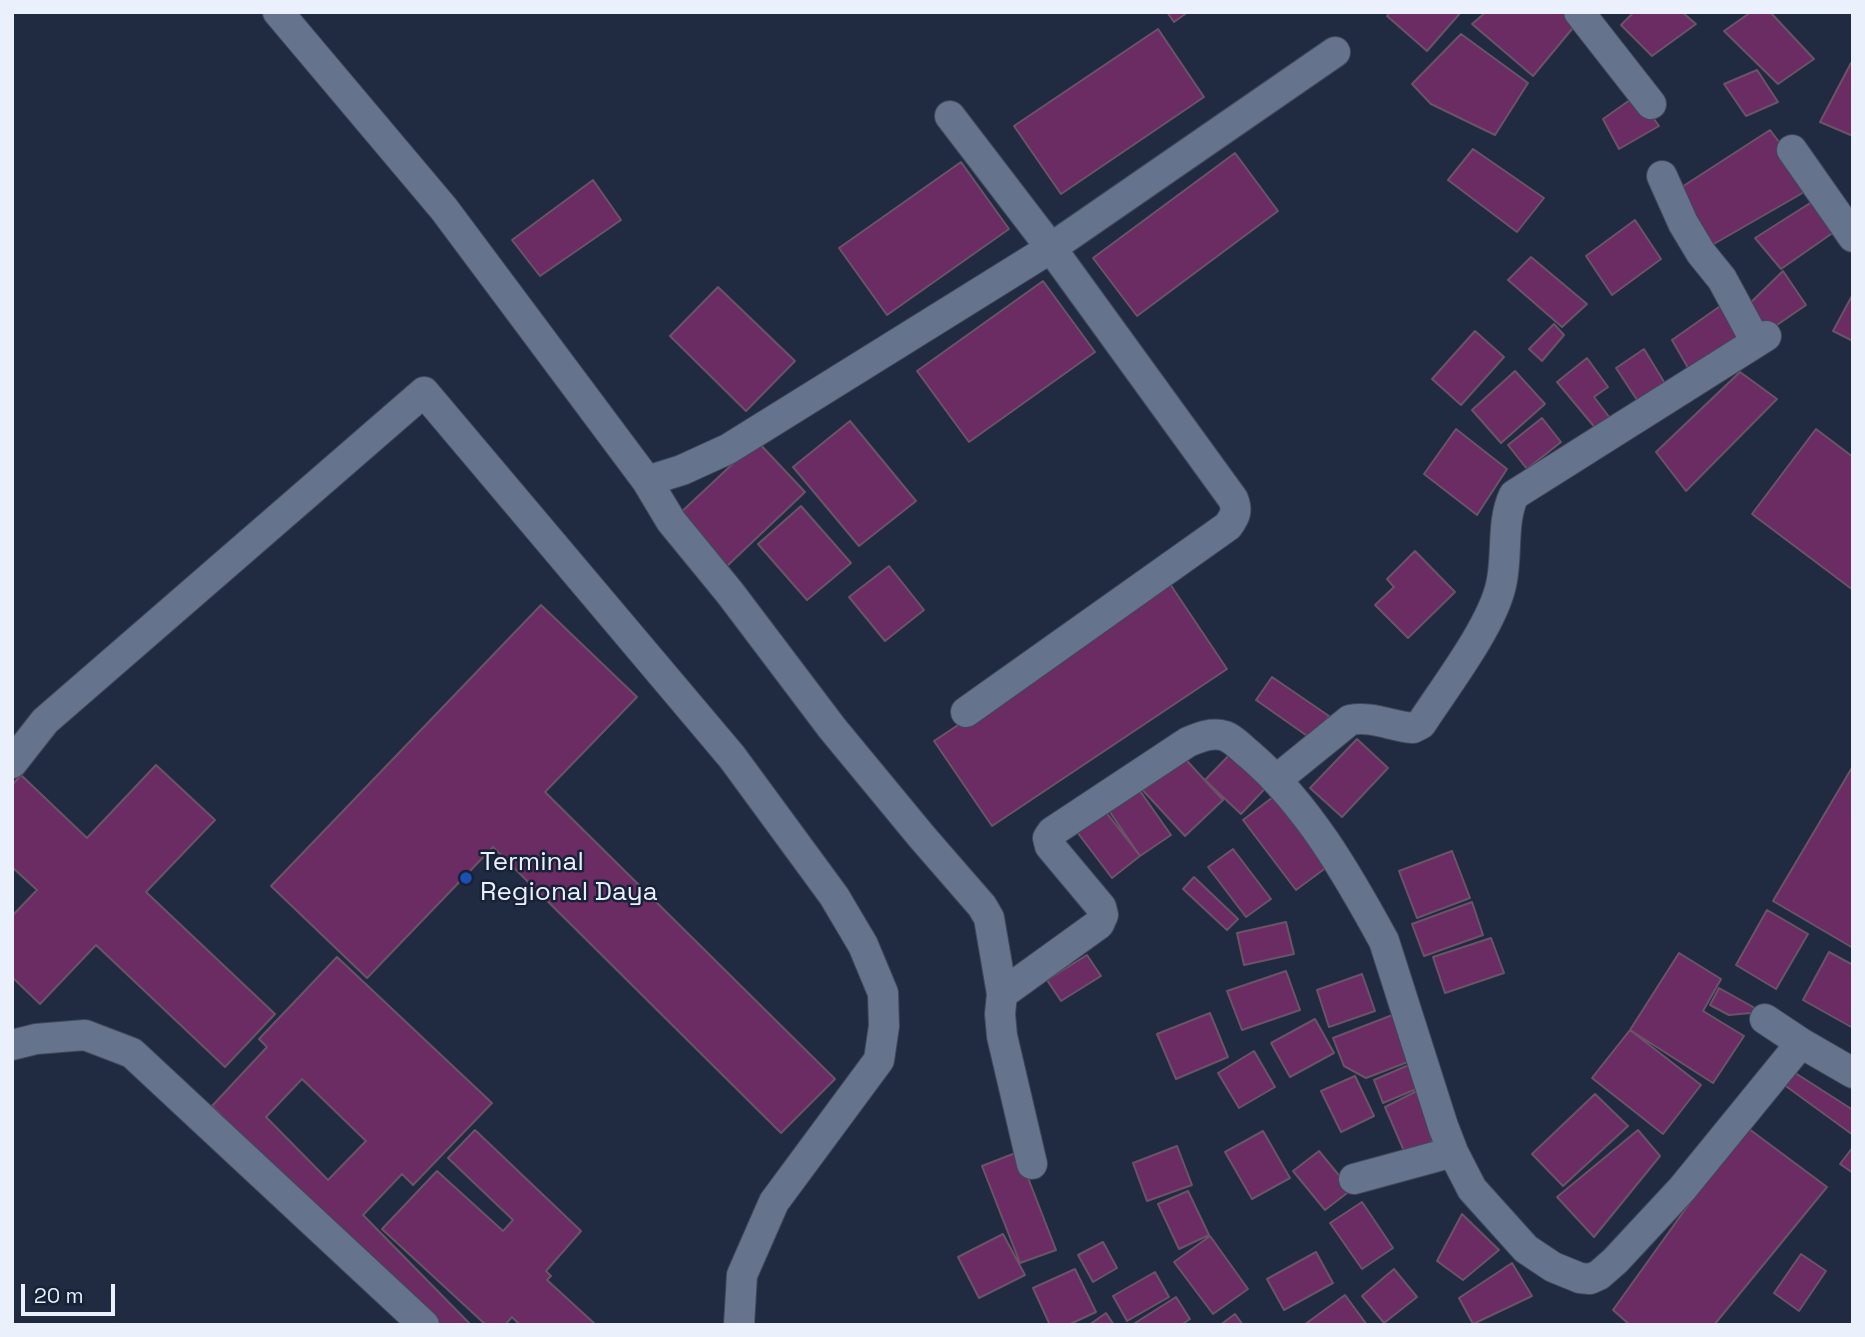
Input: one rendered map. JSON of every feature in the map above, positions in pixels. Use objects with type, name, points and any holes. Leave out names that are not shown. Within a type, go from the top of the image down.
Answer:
[{"type":"street","points":[[278,12],[444,209],[647,481],[671,521],[730,593],[832,728],[982,906],[989,918],[1002,994],[1002,1036],[1032,1164]]},
{"type":"street","points":[[1579,12],[1651,104]]},
{"type":"street","points":[[647,481],[682,470],[728,449],[1051,248],[1335,52]]},
{"type":"street","points":[[950,116],[1051,248],[1233,499],[1236,512],[1228,526],[966,712]]},
{"type":"street","points":[[1792,150],[1853,237]]},
{"type":"street","points":[[1276,780],[1350,720],[1379,720],[1413,729],[1422,724],[1487,620],[1501,587],[1506,555],[1508,507],[1514,495],[1761,339],[1722,279],[1701,253],[1683,223],[1662,176]]},
{"type":"street","points":[[12,763],[45,721],[424,392],[732,757],[834,896],[863,945],[883,993],[884,1026],[880,1060],[774,1202],[742,1275],[739,1325]]},
{"type":"street","points":[[1002,994],[1080,939],[1099,924],[1103,915],[1101,907],[1050,846],[1048,838],[1052,832],[1188,742],[1203,736],[1224,735],[1233,740],[1276,780],[1305,813],[1384,941],[1453,1152],[1472,1189],[1526,1249],[1568,1274],[1590,1279],[1615,1261],[1682,1189],[1801,1044]]},
{"type":"street","points":[[1765,1019],[1801,1044],[1853,1073]]},
{"type":"street","points":[[12,1045],[36,1039],[85,1035],[132,1053],[424,1325]]},
{"type":"street","points":[[1354,1179],[1453,1152]]},
{"type":"building","points":[[1167,12],[1188,12],[1174,22]]},
{"type":"building","points":[[1390,12],[1461,12],[1427,51],[1387,16]]},
{"type":"building","points":[[1486,12],[1567,12],[1577,23],[1533,76],[1472,24]]},
{"type":"building","points":[[1634,12],[1682,12],[1696,24],[1652,56],[1621,25]]},
{"type":"building","points":[[1751,12],[1770,12],[1814,59],[1778,84],[1724,31]]},
{"type":"building","points":[[1158,29],[1204,97],[1061,194],[1014,126]]},
{"type":"building","points":[[1461,34],[1528,83],[1495,135],[1431,104],[1412,84]]},
{"type":"building","points":[[1853,63],[1853,136],[1820,122]]},
{"type":"building","points":[[1757,70],[1778,102],[1746,116],[1724,84]]},
{"type":"building","points":[[1637,95],[1659,126],[1619,149],[1603,119]]},
{"type":"building","points":[[1770,130],[1813,187],[1705,249],[1671,194]]},
{"type":"building","points":[[1473,149],[1544,198],[1517,232],[1448,180]]},
{"type":"building","points":[[1235,153],[1278,211],[1137,316],[1093,258]]},
{"type":"building","points":[[961,162],[1009,229],[887,315],[839,248]]},
{"type":"building","points":[[593,180],[621,220],[540,276],[512,240]]},
{"type":"building","points":[[1815,200],[1834,232],[1781,269],[1755,238]]},
{"type":"building","points":[[1635,220],[1661,259],[1612,295],[1586,256]]},
{"type":"building","points":[[1531,257],[1587,304],[1562,327],[1508,280]]},
{"type":"building","points":[[1783,271],[1806,305],[1758,338],[1745,308]]},
{"type":"building","points":[[1043,281],[1095,352],[969,442],[917,371]]},
{"type":"building","points":[[718,287],[795,361],[746,411],[670,336]]},
{"type":"building","points":[[1853,294],[1853,341],[1833,331]]},
{"type":"building","points":[[1726,302],[1748,341],[1691,373],[1672,340]]},
{"type":"building","points":[[1554,324],[1564,335],[1542,361],[1529,349]]},
{"type":"building","points":[[1475,331],[1504,357],[1461,405],[1432,379]]},
{"type":"building","points":[[1644,349],[1669,390],[1643,409],[1616,368]]},
{"type":"building","points":[[1587,358],[1608,387],[1594,397],[1616,426],[1602,436],[1557,382]]},
{"type":"building","points":[[1515,371],[1545,404],[1501,443],[1472,410]]},
{"type":"building","points":[[1740,372],[1777,399],[1686,491],[1656,452]]},
{"type":"building","points":[[1542,418],[1561,442],[1527,469],[1508,445]]},
{"type":"building","points":[[850,421],[916,501],[859,546],[793,467]]},
{"type":"building","points":[[1456,429],[1507,469],[1477,515],[1424,474]]},
{"type":"building","points":[[1816,429],[1853,457],[1853,590],[1752,514]]},
{"type":"building","points":[[757,441],[805,492],[726,567],[677,516]]},
{"type":"building","points":[[801,506],[851,563],[807,600],[758,544]]},
{"type":"building","points":[[1415,551],[1455,592],[1408,638],[1375,605],[1394,587],[1387,579]]},
{"type":"building","points":[[889,566],[924,610],[885,641],[849,597]]},
{"type":"building","points":[[1170,584],[1227,669],[992,826],[934,741]]},
{"type":"building","points":[[541,605],[637,697],[545,792],[835,1079],[781,1133],[493,847],[367,978],[271,886]]},
{"type":"building","points":[[1272,677],[1329,716],[1313,740],[1256,700]]},
{"type":"building","points":[[1357,739],[1388,768],[1342,817],[1310,788]]},
{"type":"building","points":[[1237,747],[1273,780],[1241,814],[1205,780]]},
{"type":"building","points":[[1177,750],[1223,800],[1185,836],[1138,785]]},
{"type":"building","points":[[156,765],[215,820],[146,892],[275,1014],[225,1067],[96,945],[40,1004],[12,977],[12,916],[37,890],[12,867],[12,785],[21,775],[87,838]]},
{"type":"building","points":[[1853,766],[1853,948],[1773,901]]},
{"type":"building","points":[[1133,781],[1171,835],[1140,856],[1103,802]]},
{"type":"building","points":[[1273,797],[1327,867],[1296,890],[1243,820]]},
{"type":"building","points":[[1102,807],[1140,856],[1112,878],[1074,828]]},
{"type":"building","points":[[1233,849],[1271,899],[1246,917],[1208,867]]},
{"type":"building","points":[[1452,851],[1470,898],[1417,918],[1399,871]]},
{"type":"building","points":[[1194,877],[1238,919],[1227,930],[1183,889]]},
{"type":"building","points":[[1472,902],[1483,935],[1424,956],[1412,924]]},
{"type":"building","points":[[1767,910],[1808,934],[1776,989],[1736,965]]},
{"type":"building","points":[[1286,922],[1294,954],[1244,965],[1237,933]]},
{"type":"building","points":[[1491,938],[1504,973],[1445,993],[1433,957]]},
{"type":"building","points":[[1829,952],[1853,965],[1853,1028],[1803,1000]]},
{"type":"building","points":[[1679,953],[1721,979],[1703,1011],[1744,1036],[1713,1083],[1630,1030]]},
{"type":"building","points":[[1087,955],[1101,976],[1061,1001],[1047,980]]},
{"type":"building","points":[[337,957],[492,1103],[413,1185],[402,1174],[363,1215],[471,1325],[428,1325],[212,1106],[267,1047],[259,1039]],"holes":[[[302,1079],[366,1141],[328,1180],[266,1117]]]},
{"type":"building","points":[[1286,971],[1300,1010],[1242,1030],[1227,991]]},
{"type":"building","points":[[1362,974],[1375,1011],[1329,1027],[1317,990]]},
{"type":"building","points":[[1719,988],[1762,1012],[1729,1015],[1710,1005]]},
{"type":"building","points":[[1210,1013],[1228,1057],[1176,1079],[1157,1034]]},
{"type":"building","points":[[1395,1014],[1413,1060],[1366,1078],[1344,1066],[1333,1038]]},
{"type":"building","points":[[1315,1019],[1334,1053],[1290,1077],[1271,1043]]},
{"type":"building","points":[[1630,1030],[1701,1085],[1663,1134],[1592,1078]]},
{"type":"building","points":[[1254,1051],[1275,1087],[1239,1108],[1218,1073]]},
{"type":"building","points":[[1418,1061],[1428,1084],[1383,1103],[1374,1080]]},
{"type":"building","points":[[1789,1069],[1853,1110],[1853,1135],[1783,1084]]},
{"type":"building","points":[[1355,1076],[1374,1116],[1341,1132],[1321,1091]]},
{"type":"building","points":[[1427,1086],[1440,1136],[1407,1158],[1385,1107]]},
{"type":"building","points":[[1595,1094],[1628,1126],[1563,1186],[1532,1154]]},
{"type":"building","points":[[1745,1126],[1827,1187],[1714,1325],[1630,1325],[1613,1310]]},
{"type":"building","points":[[475,1130],[581,1231],[546,1271],[551,1276],[547,1280],[596,1325],[520,1325],[512,1317],[505,1325],[486,1325],[382,1229],[437,1171],[503,1231],[513,1220],[448,1158]]},
{"type":"building","points":[[1638,1130],[1660,1156],[1594,1237],[1557,1197]]},
{"type":"building","points":[[1263,1131],[1290,1178],[1252,1199],[1225,1152]]},
{"type":"building","points":[[1177,1146],[1192,1185],[1147,1201],[1133,1163]]},
{"type":"building","points":[[1853,1147],[1853,1173],[1840,1164]]},
{"type":"building","points":[[1319,1151],[1351,1190],[1325,1210],[1293,1171]]},
{"type":"building","points":[[1018,1152],[1056,1250],[1020,1263],[982,1166]]},
{"type":"building","points":[[1188,1191],[1209,1235],[1179,1249],[1158,1204]]},
{"type":"building","points":[[1362,1202],[1393,1248],[1362,1269],[1330,1223]]},
{"type":"building","points":[[1462,1214],[1499,1250],[1463,1280],[1437,1261]]},
{"type":"building","points":[[1003,1234],[1025,1275],[979,1298],[958,1257]]},
{"type":"building","points":[[1210,1236],[1248,1289],[1213,1314],[1174,1262]]},
{"type":"building","points":[[1103,1242],[1117,1268],[1093,1282],[1078,1255]]},
{"type":"building","points":[[1316,1252],[1333,1283],[1284,1310],[1267,1279]]},
{"type":"building","points":[[1801,1254],[1826,1271],[1799,1311],[1774,1293]]},
{"type":"building","points":[[1512,1263],[1532,1296],[1473,1324],[1459,1298]]},
{"type":"building","points":[[1075,1269],[1096,1312],[1068,1325],[1050,1325],[1033,1288]]},
{"type":"building","points":[[1394,1269],[1417,1297],[1384,1323],[1362,1296]]},
{"type":"building","points":[[1155,1272],[1169,1297],[1127,1321],[1113,1296]]},
{"type":"building","points":[[1345,1295],[1367,1325],[1304,1325]]},
{"type":"building","points":[[1176,1297],[1190,1319],[1181,1325],[1132,1325]]},
{"type":"building","points":[[1106,1313],[1114,1325],[1089,1325]]},
{"type":"building","points":[[1235,1314],[1243,1325],[1220,1325]]},
{"type":"place","name":"Terminal Regional Daya","points":[[466,878]]}]
